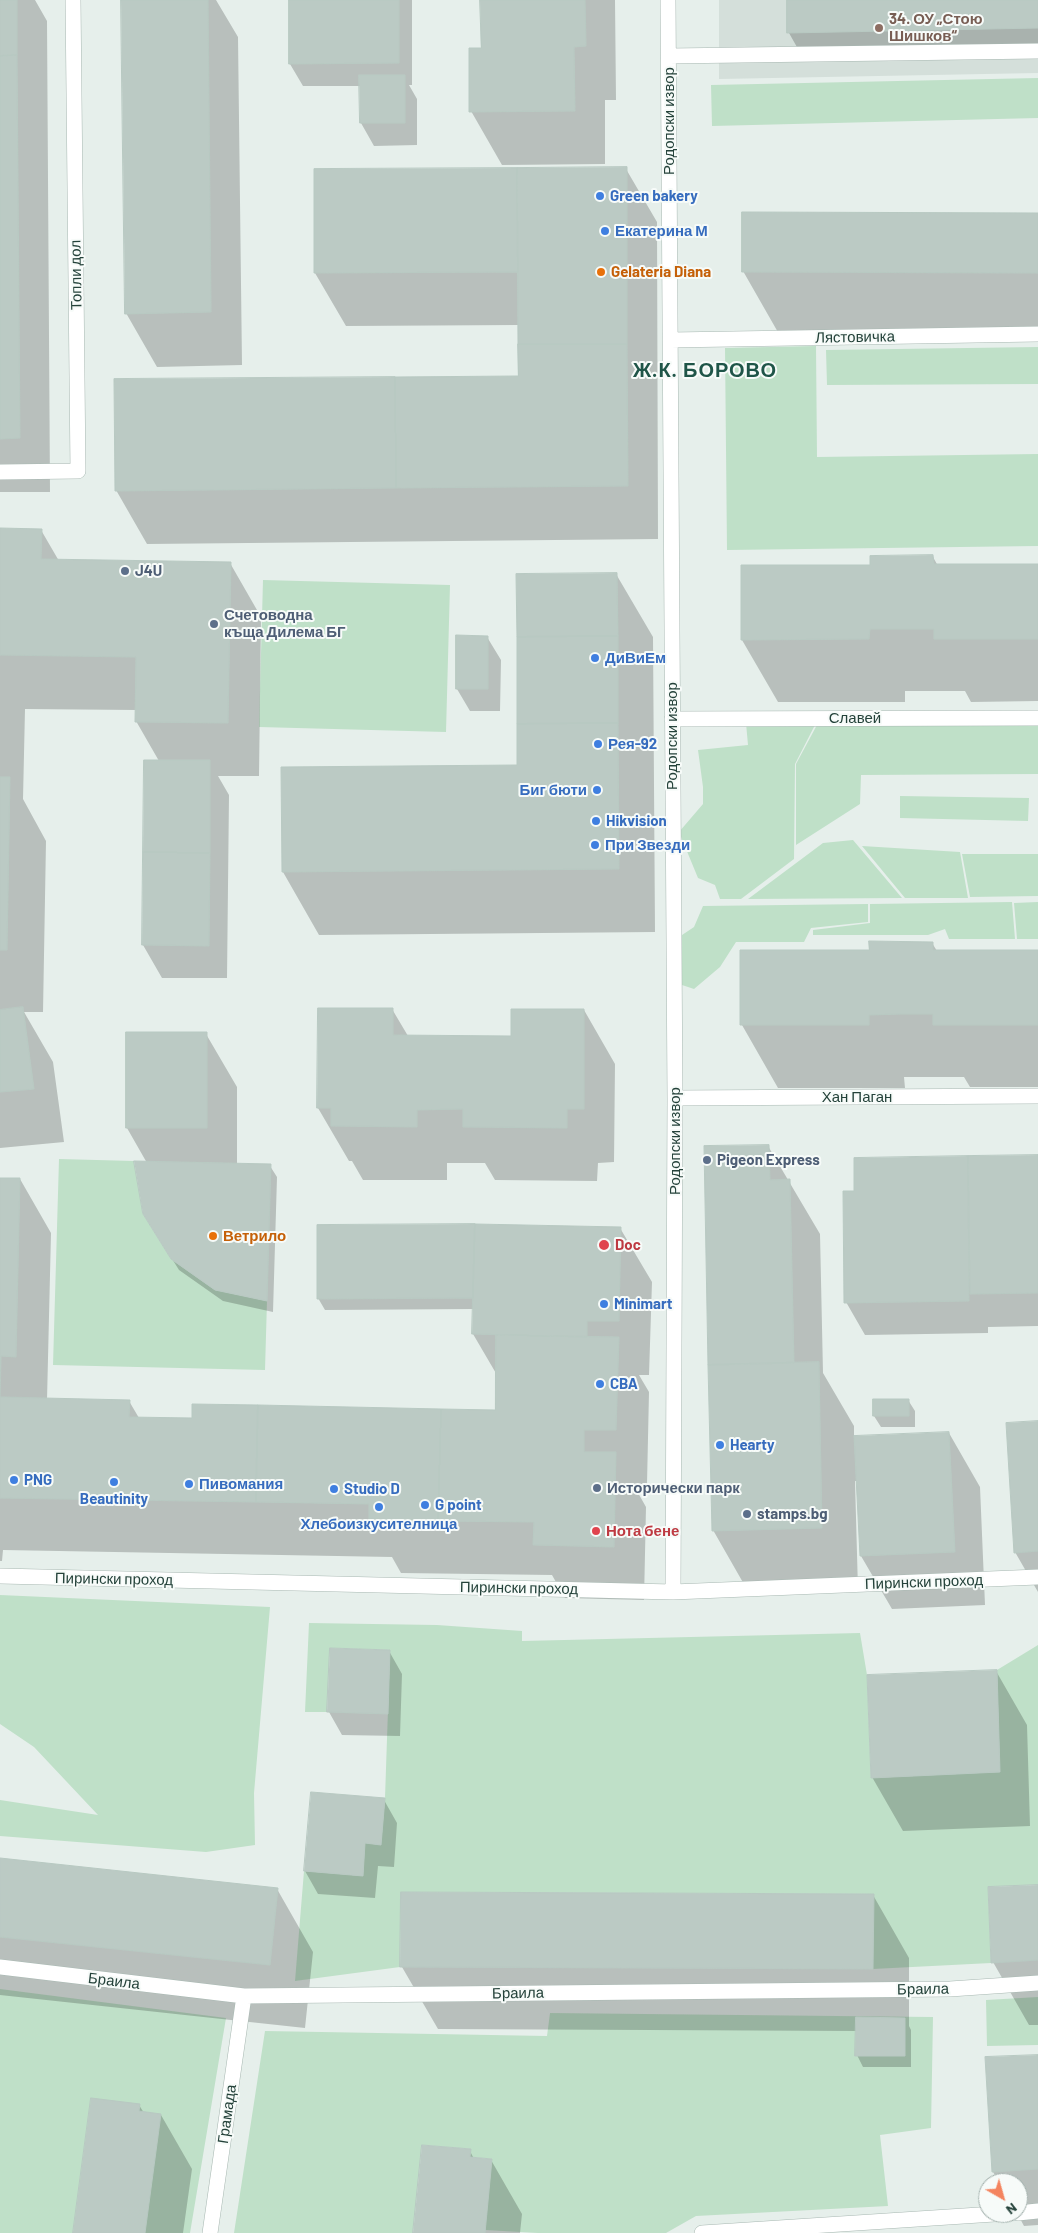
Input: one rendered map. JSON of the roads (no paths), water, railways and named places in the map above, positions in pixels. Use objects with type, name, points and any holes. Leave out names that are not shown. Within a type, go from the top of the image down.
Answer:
[{"type":"street","name":"Топли дол","points":[[0,472],[78,471],[73,0]]},
{"type":"street","name":"Родопски извор","points":[[668,0],[675,1098],[673,1592]]},
{"type":"street","points":[[669,56],[1038,52]]},
{"type":"street","name":"Лястовичка","points":[[671,340],[1038,334]]},
{"type":"street","name":"Славей","points":[[672,719],[1038,718]]},
{"type":"street","name":"Хан Паган","points":[[675,1098],[1038,1096]]},
{"type":"street","name":"Пирински проход","points":[[0,1576],[673,1592],[1038,1577]]},
{"type":"street","name":"Браила","points":[[0,1968],[244,1996],[950,1989],[1038,1984]]},
{"type":"street","name":"Грамада","points":[[210,2233],[244,1996]]},
{"type":"street","points":[[703,2232],[978,2215]]},
{"type":"place","name":"34. ОУ „Стою Шишков“","points":[[879,28]]},
{"type":"place","name":"Green bakery","points":[[600,196]]},
{"type":"place","name":"Екатерина М","points":[[605,231]]},
{"type":"place","name":"Gelateria Diana","points":[[601,272]]},
{"type":"place","name":"J4U","points":[[125,571]]},
{"type":"place","name":"Счетоводна къща Дилема БГ","points":[[214,624]]},
{"type":"place","name":"ДиВиЕм","points":[[595,658]]},
{"type":"place","name":"Рея-92","points":[[598,744]]},
{"type":"place","name":"Биг бюти","points":[[597,790]]},
{"type":"place","name":"Hikvision","points":[[596,821]]},
{"type":"place","name":"При Звезди","points":[[595,845]]},
{"type":"place","name":"Pigeon Express","points":[[707,1160]]},
{"type":"place","name":"Ветрило","points":[[213,1236]]},
{"type":"place","name":"Doc","points":[[604,1245]]},
{"type":"place","name":"Minimart","points":[[604,1304]]},
{"type":"place","name":"CBA","points":[[600,1384]]},
{"type":"place","name":"Hearty","points":[[720,1445]]},
{"type":"place","name":"PNG","points":[[14,1480]]},
{"type":"place","name":"Beautinity","points":[[114,1482]]},
{"type":"place","name":"Пивомания","points":[[189,1484]]},
{"type":"place","name":"Исторически парк","points":[[597,1488]]},
{"type":"place","name":"Studio D","points":[[334,1489]]},
{"type":"place","name":"G point","points":[[425,1505]]},
{"type":"place","name":"Хлебоизкусителница","points":[[379,1507]]},
{"type":"place","name":"stamps.bg","points":[[747,1514]]},
{"type":"place","name":"Нота бене","points":[[596,1531]]},
{"type":"district","name":"Ж.К. БОРОВО","points":[[705,370]]}]
